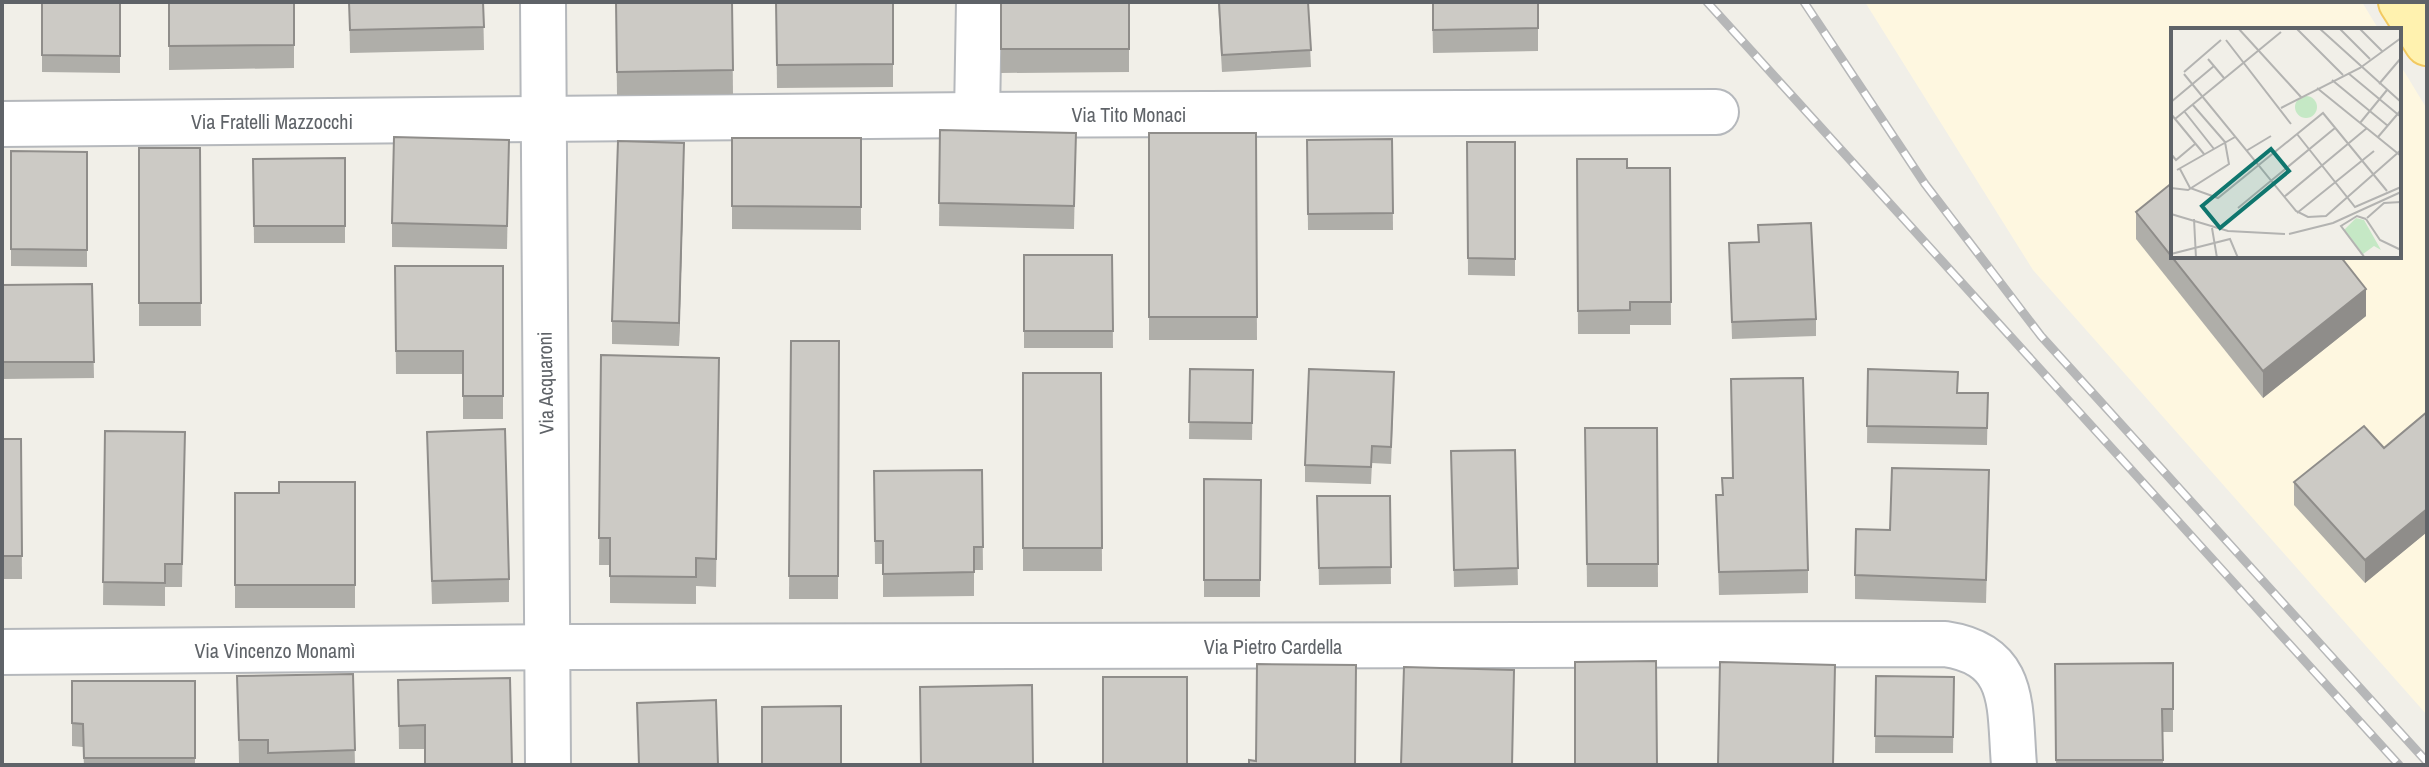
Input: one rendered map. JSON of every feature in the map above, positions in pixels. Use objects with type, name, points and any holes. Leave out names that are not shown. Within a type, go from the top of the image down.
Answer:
[{"type":"main road","points":[[2401,2],[2427,43]]},
{"type":"street","name":"Via Acquaroni","points":[[543,2],[548,765]]},
{"type":"street","points":[[977,115],[979,2]]},
{"type":"street","name":"Via Tito Monaci","points":[[542,119],[1716,112]]},
{"type":"street","name":"Via Fratelli Mazzocchi","points":[[2,124],[542,119]]},
{"type":"street","name":"Via Pietro Cardella","points":[[548,648],[1945,644],[1971,650],[1992,665],[2005,682],[2009,694],[2014,765]]},
{"type":"street","name":"Via Vincenzo Monamì","points":[[2,652],[548,648]]},
{"type":"shaded area","points":[[1865,2],[2362,2],[2378,28],[2171,28],[2171,258],[2401,258],[2401,66],[2427,109],[2427,715],[2033,270]]},
{"type":"building","points":[[42,2],[120,2],[120,56],[42,55]]},
{"type":"building","points":[[169,2],[294,2],[294,45],[169,46]]},
{"type":"building","points":[[349,2],[483,2],[484,27],[350,30]]},
{"type":"building","points":[[616,2],[732,2],[733,70],[617,72]]},
{"type":"building","points":[[776,2],[893,2],[893,64],[777,65]]},
{"type":"building","points":[[1001,2],[1129,2],[1129,49],[1001,49]]},
{"type":"building","points":[[1219,2],[1308,2],[1311,50],[1222,55]]},
{"type":"building","points":[[1433,2],[1538,2],[1538,28],[1433,30]]},
{"type":"building","points":[[940,130],[1076,133],[1074,206],[939,203]]},
{"type":"building","points":[[1149,133],[1256,133],[1257,317],[1149,317]]},
{"type":"building","points":[[394,137],[509,140],[507,226],[392,223]]},
{"type":"building","points":[[732,138],[861,138],[861,207],[732,206]]},
{"type":"building","points":[[1392,139],[1393,213],[1308,214],[1307,140]]},
{"type":"building","points":[[618,141],[684,143],[679,323],[612,321]]},
{"type":"building","points":[[1467,142],[1515,142],[1515,259],[1468,258]]},
{"type":"building","points":[[139,148],[200,148],[201,303],[139,303]]},
{"type":"building","points":[[11,151],[87,152],[87,250],[11,249]]},
{"type":"building","points":[[345,158],[345,226],[254,226],[253,159]]},
{"type":"building","points":[[1577,159],[1627,159],[1627,168],[1670,168],[1671,302],[1630,302],[1630,310],[1578,311]]},
{"type":"building","points":[[2171,184],[2171,256],[2136,212]]},
{"type":"building","points":[[1811,223],[1816,319],[1732,322],[1729,243],[1759,242],[1758,225]]},
{"type":"building","points":[[1024,255],[1112,255],[1113,331],[1024,331]]},
{"type":"building","points":[[2173,258],[2342,258],[2366,289],[2263,371]]},
{"type":"building","points":[[395,266],[503,266],[503,396],[463,396],[463,351],[396,351]]},
{"type":"building","points":[[92,284],[94,362],[2,362],[2,285]]},
{"type":"building","points":[[791,341],[839,341],[838,576],[789,576]]},
{"type":"building","points":[[601,355],[719,358],[716,559],[696,558],[696,577],[610,576],[610,538],[599,538]]},
{"type":"building","points":[[1190,369],[1253,370],[1252,423],[1189,422]]},
{"type":"building","points":[[1309,369],[1394,372],[1391,447],[1372,446],[1371,467],[1305,465]]},
{"type":"building","points":[[1868,369],[1958,372],[1957,393],[1988,393],[1987,428],[1867,426]]},
{"type":"building","points":[[1023,373],[1101,373],[1102,548],[1023,548]]},
{"type":"building","points":[[1803,378],[1808,570],[1719,572],[1716,495],[1723,495],[1722,478],[1733,478],[1731,379]]},
{"type":"building","points":[[2427,412],[2427,509],[2365,560],[2294,482],[2364,426],[2384,448]]},
{"type":"building","points":[[1585,428],[1657,428],[1658,564],[1587,564]]},
{"type":"building","points":[[505,429],[509,579],[432,581],[427,432]]},
{"type":"building","points":[[105,431],[185,432],[182,564],[165,564],[165,583],[103,582]]},
{"type":"building","points":[[2,439],[21,439],[22,556],[2,556]]},
{"type":"building","points":[[1515,450],[1518,568],[1454,570],[1451,451]]},
{"type":"building","points":[[1892,468],[1989,470],[1986,580],[1855,575],[1856,529],[1890,530]]},
{"type":"building","points":[[982,470],[983,547],[974,547],[974,572],[883,574],[883,541],[875,541],[874,471]]},
{"type":"building","points":[[1204,479],[1261,480],[1260,580],[1204,580]]},
{"type":"building","points":[[279,482],[355,482],[355,585],[235,585],[235,493],[279,493]]},
{"type":"building","points":[[1317,496],[1390,496],[1391,567],[1319,568]]},
{"type":"building","points":[[1656,661],[1657,765],[1575,765],[1575,662]]},
{"type":"building","points":[[1720,662],[1835,665],[1833,765],[1718,765]]},
{"type":"building","points":[[2173,663],[2173,709],[2162,709],[2163,760],[2056,760],[2055,664]]},
{"type":"building","points":[[1257,664],[1356,665],[1355,765],[1249,765],[1249,760],[1256,761]]},
{"type":"building","points":[[1404,667],[1514,670],[1512,765],[1401,765]]},
{"type":"building","points":[[353,674],[355,750],[268,753],[268,740],[239,740],[237,676]]},
{"type":"building","points":[[1876,676],[1954,677],[1953,737],[1875,736]]},
{"type":"building","points":[[1103,677],[1187,677],[1187,765],[1103,765]]},
{"type":"building","points":[[510,678],[512,765],[425,765],[425,725],[399,726],[398,680]]},
{"type":"building","points":[[72,681],[195,681],[195,758],[84,758],[83,724],[72,723]]},
{"type":"building","points":[[1032,685],[1033,765],[921,765],[920,687]]},
{"type":"building","points":[[716,700],[718,765],[639,765],[637,703]]},
{"type":"building","points":[[841,706],[841,765],[762,765],[762,707]]},
{"type":"railway","points":[[1707,2],[2399,765]]},
{"type":"railway","points":[[1804,2],[1925,184],[2041,336],[2427,762]]}]
